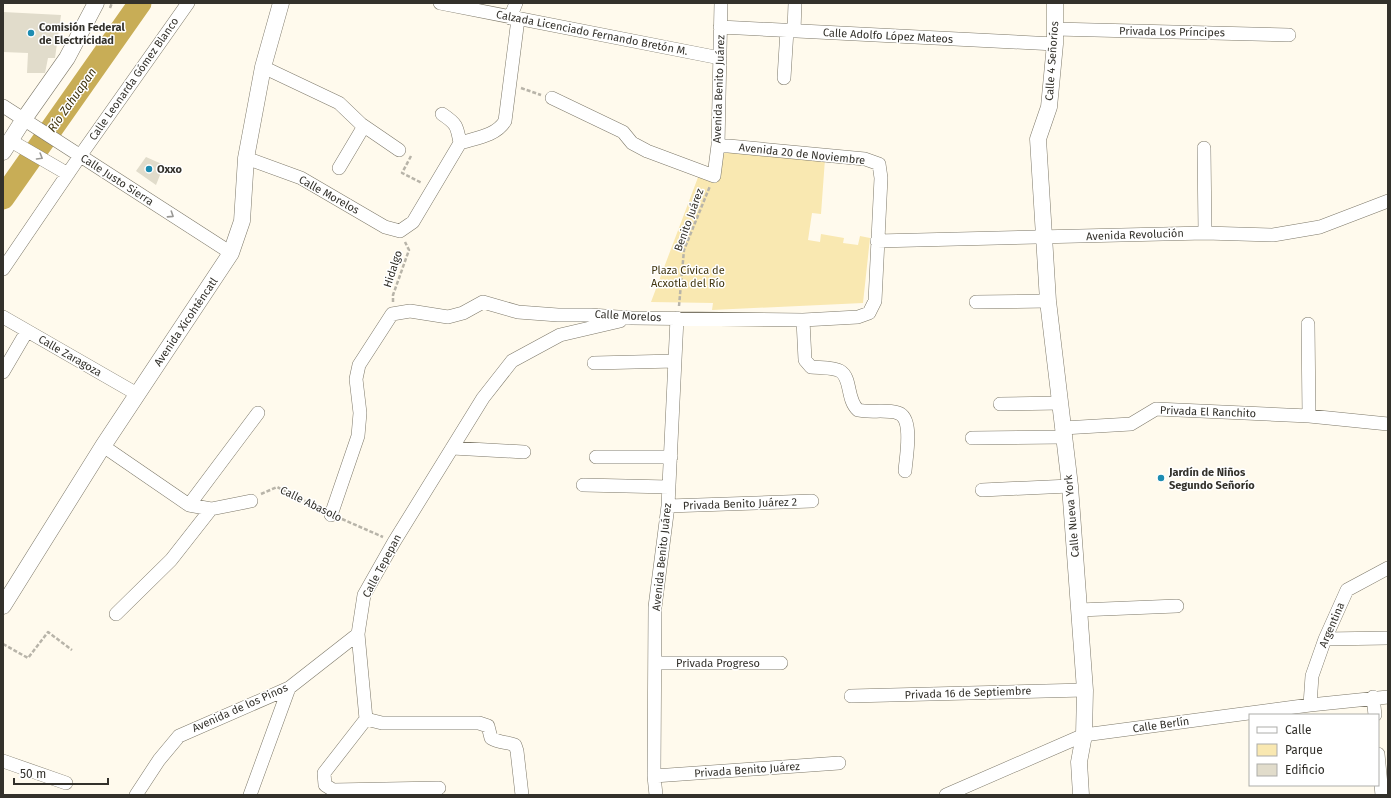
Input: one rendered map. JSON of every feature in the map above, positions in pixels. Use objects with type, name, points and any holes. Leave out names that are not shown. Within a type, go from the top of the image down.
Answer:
[{"type":"street","points":[[68,174],[13,147],[67,58],[96,3]]},
{"type":"street","name":"Calle Leonarda Gómez Blanco","points":[[3,269],[68,174],[75,152],[188,3]]},
{"type":"street","name":"Avenida Xicohténcatl","points":[[3,606],[103,446],[231,253],[242,221],[246,158],[263,67],[281,3]]},
{"type":"street","name":"Calzada Licenciado Fernando Bretón M.","points":[[440,3],[514,19],[720,58]]},
{"type":"street","points":[[460,143],[495,132],[501,128],[505,121],[511,85],[516,3]]},
{"type":"street","name":"Avenida Benito Juárez","points":[[714,176],[718,145],[720,27],[722,3]]},
{"type":"street","points":[[784,78],[795,3]]},
{"type":"street","name":"Calle 4 Señoríos","points":[[1044,238],[1038,139],[1049,107],[1055,37],[1056,3]]},
{"type":"street","name":"Calle Adolfo López Mateos","points":[[720,27],[1055,37]]},
{"type":"street","name":"Privada Los Príncipes","points":[[1055,37],[1289,35]]},
{"type":"street","points":[[263,67],[339,103],[364,126],[399,150]]},
{"type":"street","points":[[552,98],[623,132],[632,143],[647,151],[714,176]]},
{"type":"street","name":"Calle Justo Sierra","points":[[3,106],[231,253]]},
{"type":"street","points":[[400,231],[413,222],[460,143],[457,128],[454,122],[442,114]]},
{"type":"street","points":[[339,168],[364,126]]},
{"type":"street","name":"Avenida 20 de Noviembre","points":[[718,145],[865,159],[879,164],[881,178],[875,302],[869,313]]},
{"type":"street","points":[[1204,148],[1205,233]]},
{"type":"street","name":"Calle Morelos","points":[[246,158],[301,178],[385,227],[400,231]]},
{"type":"street","name":"Avenida Revolución","points":[[877,241],[1205,233],[1273,235],[1320,227],[1388,201]]},
{"type":"street","name":"Calle Nueva York","points":[[1044,238],[1048,301],[1070,486],[1085,690],[1084,735],[1079,762],[1081,795]]},
{"type":"street","points":[[976,302],[1048,301]]},
{"type":"street","name":"Calle Morelos","points":[[392,314],[410,310],[448,317],[463,312],[483,302],[518,312],[558,316],[591,314],[632,318],[803,320],[858,317],[869,313]]},
{"type":"street","points":[[331,515],[358,436],[360,412],[356,379],[359,365],[392,314]]},
{"type":"street","name":"Calle Zaragoza","points":[[3,318],[137,394]]},
{"type":"street","name":"Calle Tepepan","points":[[366,719],[358,634],[364,595],[394,542],[483,398],[512,361],[560,335],[632,318]]},
{"type":"street","name":"Avenida Benito Juárez","points":[[656,795],[654,776],[656,607],[668,506],[677,318]]},
{"type":"street","points":[[803,320],[806,360],[811,367],[839,370],[845,375],[852,404],[858,410],[898,412],[904,416],[908,424],[905,471]]},
{"type":"street","points":[[1308,324],[1309,416]]},
{"type":"street","points":[[3,372],[27,331]]},
{"type":"street","points":[[594,363],[675,361]]},
{"type":"street","points":[[1000,404],[1060,403]]},
{"type":"street","name":"Privada El Ranchito","points":[[972,438],[1063,433],[1131,424],[1156,409],[1309,416],[1388,424]]},
{"type":"street","points":[[189,505],[258,413]]},
{"type":"street","points":[[103,446],[189,505],[211,509],[251,501]]},
{"type":"street","points":[[452,448],[524,452]]},
{"type":"street","points":[[596,457],[671,457]]},
{"type":"street","points":[[583,485],[669,487]]},
{"type":"street","points":[[982,490],[1070,486]]},
{"type":"street","name":"Privada Benito Juárez 2","points":[[668,506],[812,501]]},
{"type":"street","points":[[116,614],[171,560],[211,509]]},
{"type":"street","name":"Argentina","points":[[1310,705],[1312,676],[1325,639],[1347,590],[1388,568]]},
{"type":"street","points":[[1079,610],[1177,606]]},
{"type":"street","name":"Avenida de los Pinos","points":[[136,795],[158,760],[179,736],[289,688],[358,634]]},
{"type":"street","points":[[1325,639],[1388,638]]},
{"type":"street","name":"Privada Progreso","points":[[656,662],[781,664]]},
{"type":"street","points":[[250,795],[289,688]]},
{"type":"street","name":"Privada 16 de Septiembre","points":[[851,696],[1085,690]]},
{"type":"street","points":[[1373,697],[1375,714]]},
{"type":"street","name":"Calle Berlín","points":[[946,795],[1084,735],[1373,697],[1388,697]]},
{"type":"street","points":[[439,788],[333,790],[325,785],[324,773],[366,719],[382,723],[479,722],[488,726],[492,738],[497,742],[508,742],[515,745],[522,795]]},
{"type":"street","points":[[3,761],[66,783]]},
{"type":"street","name":"Privada Benito Juárez","points":[[654,776],[839,763]]},
{"type":"street","points":[[1379,764],[1382,795]]},
{"type":"path","points":[[511,85],[552,98]]},
{"type":"path","points":[[399,150],[411,156],[402,173],[434,189]]},
{"type":"path","name":"Benito Juárez","points":[[677,318],[684,250],[714,176]]},
{"type":"path","name":"Hidalgo","points":[[392,314],[393,295],[409,250],[400,231]]},
{"type":"path","name":"Calle Abasolo","points":[[251,501],[265,492],[277,487],[331,515],[394,542]]},
{"type":"path","points":[[3,644],[28,658],[48,632],[72,650]]},
{"type":"green space","name":"Plaza Cívica de Acxotla del Río","points":[[725,149],[825,159],[821,214],[812,213],[808,240],[820,242],[821,234],[844,238],[843,243],[858,245],[860,236],[870,238],[863,303],[712,310],[713,303],[651,302],[700,172],[723,154]]},
{"type":"building","name":"Comisión Federal de Electricidad","points":[[3,12],[61,15],[55,58],[48,58],[45,73],[27,73],[28,53],[3,52]]},
{"type":"building","name":"Oxxo","points":[[146,157],[164,165],[156,185],[136,171]]},
{"type":"waterway","name":"Río Zahuapan","points":[[3,198],[140,3]]},
{"type":"place","name":"Comisión Federal de Electricidad","points":[[31,33]]},
{"type":"place","name":"Oxxo","points":[[149,169]]},
{"type":"place","name":"Jardín de Niños Segundo Señorío","points":[[1161,478]]}]
